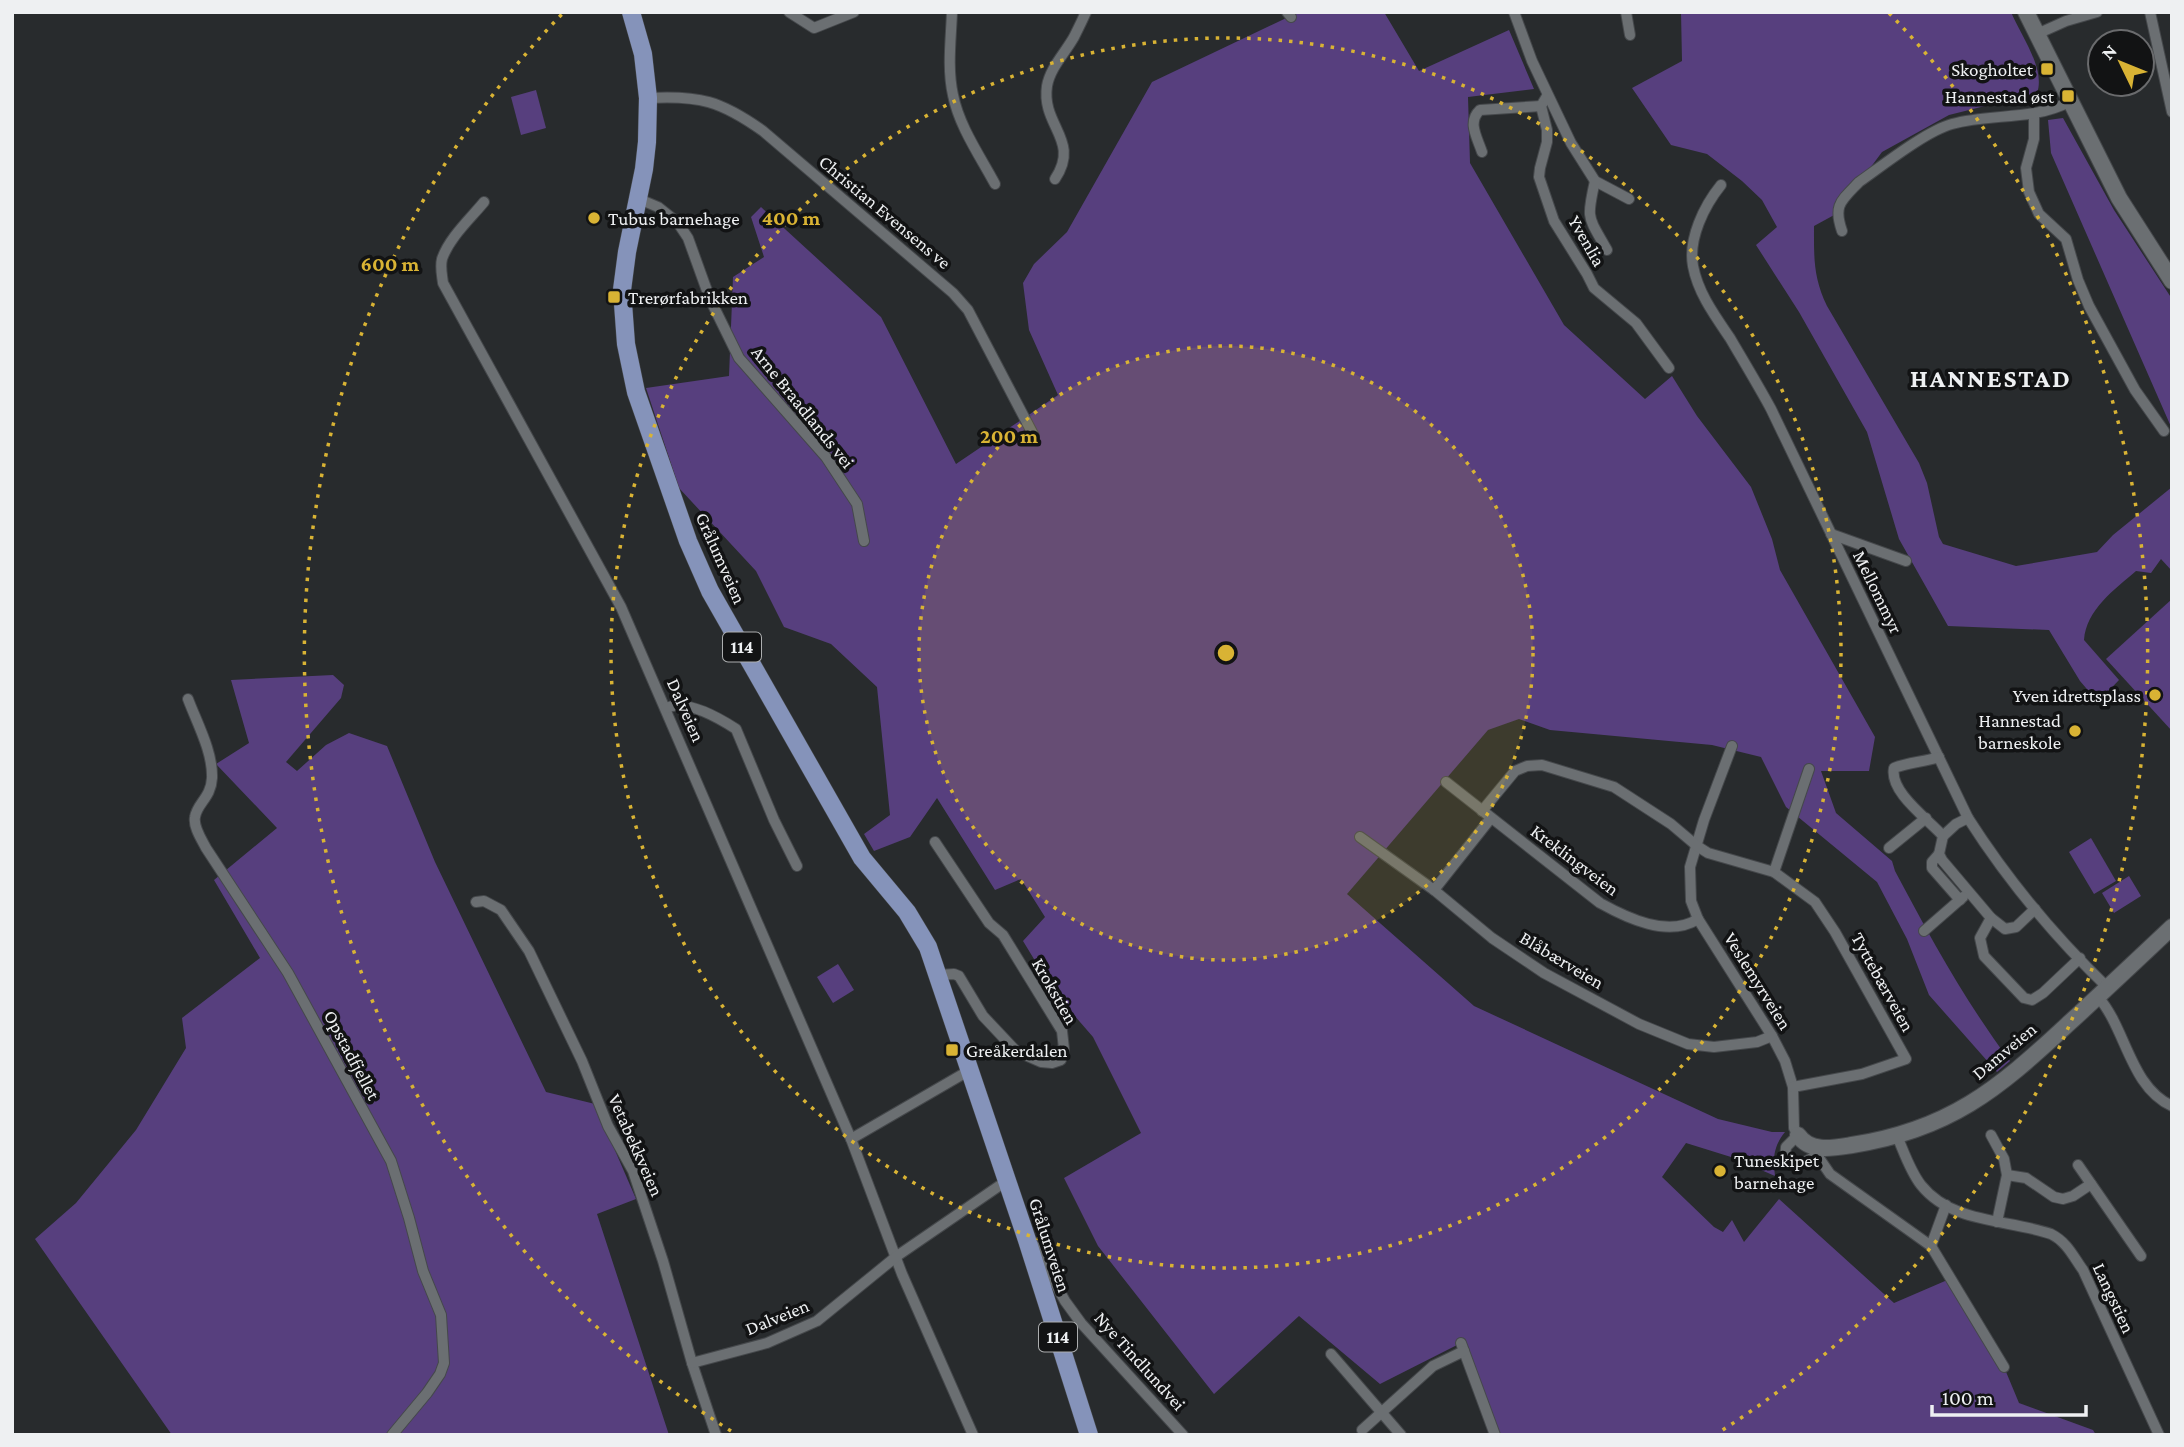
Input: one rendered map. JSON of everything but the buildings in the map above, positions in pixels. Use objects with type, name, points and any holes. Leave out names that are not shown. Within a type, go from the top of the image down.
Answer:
[{"type":"main road","name":"Grålumveien","points":[[631,12],[643,54],[648,98],[647,142],[622,290],[628,361],[636,392],[688,541],[726,620],[862,858],[919,930],[928,947],[1027,1240],[1089,1435]]},
{"type":"street","points":[[789,12],[814,28],[854,12]]},
{"type":"street","points":[[952,12],[953,96],[962,122],[995,184]]},
{"type":"street","points":[[1055,179],[1063,166],[1065,156],[1063,144],[1049,113],[1046,98],[1048,82],[1086,12]]},
{"type":"street","name":"Yvenlia","points":[[1514,12],[1544,101],[1548,142],[1539,177],[1554,221],[1594,288],[1636,323],[1668,368]]},
{"type":"street","points":[[1626,12],[1630,35]]},
{"type":"street","points":[[2026,12],[2119,198],[2172,281]]},
{"type":"street","points":[[2037,34],[2066,21],[2097,12]]},
{"type":"street","points":[[2150,12],[2172,112]]},
{"type":"street","name":"Christian Evensens ve","points":[[648,98],[695,98],[719,104],[741,115],[953,293],[968,310],[1034,436]]},
{"type":"street","points":[[1482,152],[1473,123],[1476,113],[1480,110],[1544,101]]},
{"type":"street","name":"Yvenlia","points":[[1544,101],[1595,181],[1588,207],[1589,215],[1607,250]]},
{"type":"street","points":[[1842,231],[1837,209],[1859,182],[1935,130],[1963,121],[2034,114],[2069,102]]},
{"type":"street","points":[[2034,114],[2034,139],[2026,168],[2029,192],[2039,214],[2066,239],[2089,306],[2135,390],[2164,431]]},
{"type":"street","points":[[1595,181],[1629,199]]},
{"type":"street","name":"Mellommyr","points":[[1721,185],[1701,217],[1693,247],[1692,264],[1705,298],[1756,380],[1968,818],[1996,862],[2080,958],[2103,992],[2138,1070],[2158,1098],[2172,1107]]},
{"type":"street","name":"Arne Braadlands vei","points":[[639,199],[658,207],[678,223],[688,238],[710,299],[739,358],[826,457],[857,504],[864,541]]},
{"type":"street","name":"Dalveien","points":[[484,202],[443,257],[443,283],[621,607],[851,1139],[902,1274],[973,1435]]},
{"type":"street","points":[[1831,534],[1906,561]]},
{"type":"street","name":"Opstadfjellet","points":[[188,699],[210,758],[212,776],[211,790],[194,818],[196,827],[206,848],[288,973],[391,1161],[410,1218],[423,1271],[442,1315],[444,1363],[440,1374],[428,1394],[392,1435]]},
{"type":"street","points":[[666,708],[673,705],[690,708],[736,729],[778,830],[797,866]]},
{"type":"street","points":[[1697,846],[1732,746]]},
{"type":"street","points":[[1939,757],[1912,761],[1894,768],[1893,772],[1896,786],[1901,793],[1943,836]]},
{"type":"street","name":"Tyttebærveien","points":[[1434,890],[1516,771],[1527,766],[1542,765],[1614,787],[1671,824],[1708,853],[1774,872],[1815,902],[1835,932],[1906,1059],[1863,1074],[1793,1087]]},
{"type":"street","points":[[1774,872],[1809,769]]},
{"type":"street","name":"Kreklingveien","points":[[1446,782],[1600,902],[1623,916],[1646,923],[1677,927],[1689,925],[1698,919]]},
{"type":"street","points":[[1889,848],[1926,818]]},
{"type":"street","points":[[1968,818],[1956,824],[1943,836],[1932,868],[2005,929],[2011,929],[2035,909]]},
{"type":"street","name":"Blåbærveien","points":[[1360,837],[1434,890],[1492,938],[1544,973],[1640,1024],[1688,1044],[1714,1047],[1757,1042],[1772,1036]]},
{"type":"street","name":"Krokstien","points":[[935,842],[989,923],[1003,935],[1062,1031],[1064,1056],[1052,1063],[1041,1062],[1016,1051],[983,1016],[959,976],[938,975]]},
{"type":"street","name":"Veslemyrveien","points":[[1697,846],[1690,867],[1691,901],[1698,919],[1785,1061],[1793,1087],[1794,1128],[1798,1135]]},
{"type":"street","points":[[1924,932],[1964,896]]},
{"type":"street","name":"Vetabekkveien","points":[[476,902],[484,901],[501,910],[529,951],[608,1126],[633,1171],[716,1435]]},
{"type":"street","points":[[1990,918],[1980,938],[1984,956],[2028,1000],[2043,993],[2080,958]]},
{"type":"street","name":"Damveien","points":[[1798,1135],[1786,1147],[1784,1155],[1787,1161],[1802,1163],[1823,1151],[1897,1136],[1943,1119],[1990,1092],[2023,1065],[2172,927]]},
{"type":"street","points":[[851,1139],[970,1070]]},
{"type":"street","points":[[1798,1135],[1808,1145],[1823,1151],[1830,1174],[1931,1246],[2004,1367]]},
{"type":"street","points":[[1991,1135],[2004,1159],[2007,1175],[1997,1222]]},
{"type":"street","name":"Langstien","points":[[1897,1136],[1920,1183],[1946,1205],[1970,1216],[2041,1231],[2061,1239],[2083,1270],[2159,1435]]},
{"type":"street","name":"Langstien","points":[[2078,1165],[2141,1256]]},
{"type":"street","points":[[2007,1175],[2025,1178],[2054,1198],[2063,1199],[2091,1184]]},
{"type":"street","name":"Dalveien","points":[[692,1363],[767,1343],[817,1321],[897,1256],[999,1186]]},
{"type":"street","points":[[1931,1246],[1946,1205]]},
{"type":"street","name":"Nye Tindlundvei","points":[[1027,1240],[1037,1249],[1065,1301],[1081,1323],[1183,1435]]},
{"type":"street","points":[[1362,1430],[1433,1366],[1462,1347],[1495,1435]]},
{"type":"street","points":[[1331,1354],[1401,1435]]},
{"type":"shaded area","points":[[1299,12],[1384,12],[1419,71],[1509,30],[1534,89],[1468,97],[1470,163],[1564,325],[1645,399],[1672,376],[1697,416],[1751,487],[1772,539],[1780,570],[1875,737],[1869,771],[1821,771],[1836,813],[1892,861],[1921,920],[1949,968],[2010,1061],[1997,1072],[1929,995],[1907,939],[1877,882],[1786,807],[1761,757],[1712,745],[1550,730],[1519,719],[1488,730],[1347,894],[1474,1006],[1718,1119],[1772,1132],[1785,1132],[1775,1153],[1775,1176],[1731,1157],[1686,1143],[1662,1177],[1714,1227],[1723,1232],[1732,1220],[1744,1242],[1779,1199],[1894,1303],[1952,1278],[2004,1367],[2019,1403],[2093,1430],[2096,1435],[1495,1435],[1461,1343],[1380,1384],[1299,1316],[1214,1394],[1098,1246],[1064,1178],[1141,1133],[1093,1037],[1054,992],[1023,941],[1045,917],[1021,879],[995,890],[937,798],[910,837],[874,851],[864,834],[890,815],[877,687],[831,644],[784,627],[756,571],[679,488],[646,388],[729,376],[733,277],[764,257],[751,217],[761,207],[881,317],[956,464],[1058,395],[1029,330],[1023,283],[1034,264],[1067,232],[1152,82]]},
{"type":"shaded area","points":[[1681,12],[2011,12],[2035,63],[2039,84],[2037,93],[1949,115],[1882,152],[1836,214],[1814,226],[1815,267],[1827,306],[1919,463],[1943,544],[2016,566],[2097,552],[2113,535],[2172,487],[2172,571],[2161,559],[2151,573],[2136,571],[2103,601],[2086,629],[2084,640],[2119,680],[2098,702],[2080,681],[2049,630],[1948,626],[1899,539],[1867,432],[1799,312],[1756,245],[1777,227],[1762,200],[1707,154],[1671,145],[1632,88],[1682,61]]},
{"type":"shaded area","points":[[536,90],[546,128],[521,135],[511,97]]},
{"type":"shaded area","points":[[2063,118],[2114,210],[2172,299],[2172,429],[2051,153],[2048,120]]},
{"type":"shaded area","name":"Yven idrettsplass","points":[[2172,599],[2172,731],[2106,659]]},
{"type":"shaded area","points":[[333,675],[344,685],[341,698],[286,762],[297,771],[326,745],[349,733],[387,746],[435,862],[546,1092],[595,1104],[636,1199],[597,1214],[669,1435],[172,1435],[35,1239],[76,1203],[136,1130],[186,1048],[182,1018],[260,958],[214,880],[277,828],[216,764],[249,743],[231,680]]},
{"type":"shaded area","points":[[2091,838],[2116,881],[2094,894],[2069,852]]},
{"type":"shaded area","points":[[2129,876],[2141,896],[2114,913],[2102,893]]},
{"type":"shaded area","points":[[838,964],[854,990],[833,1003],[817,977]]},
{"type":"place","name":"Skogholtet","points":[[2047,69]]},
{"type":"place","name":"Hannestad øst","points":[[2068,96]]},
{"type":"place","name":"Tubus barnehage","points":[[594,218]]},
{"type":"place","name":"Trerørfabrikken","points":[[614,297]]},
{"type":"place","name":"Yven idrettsplass","points":[[2155,695]]},
{"type":"place","name":"Hannestad barneskole","points":[[2075,731]]},
{"type":"place","name":"Greåkerdalen","points":[[952,1050]]},
{"type":"place","name":"Tuneskipet barnehage","points":[[1720,1171]]},
{"type":"district","name":"HANNESTAD","points":[[1991,378]]}]
